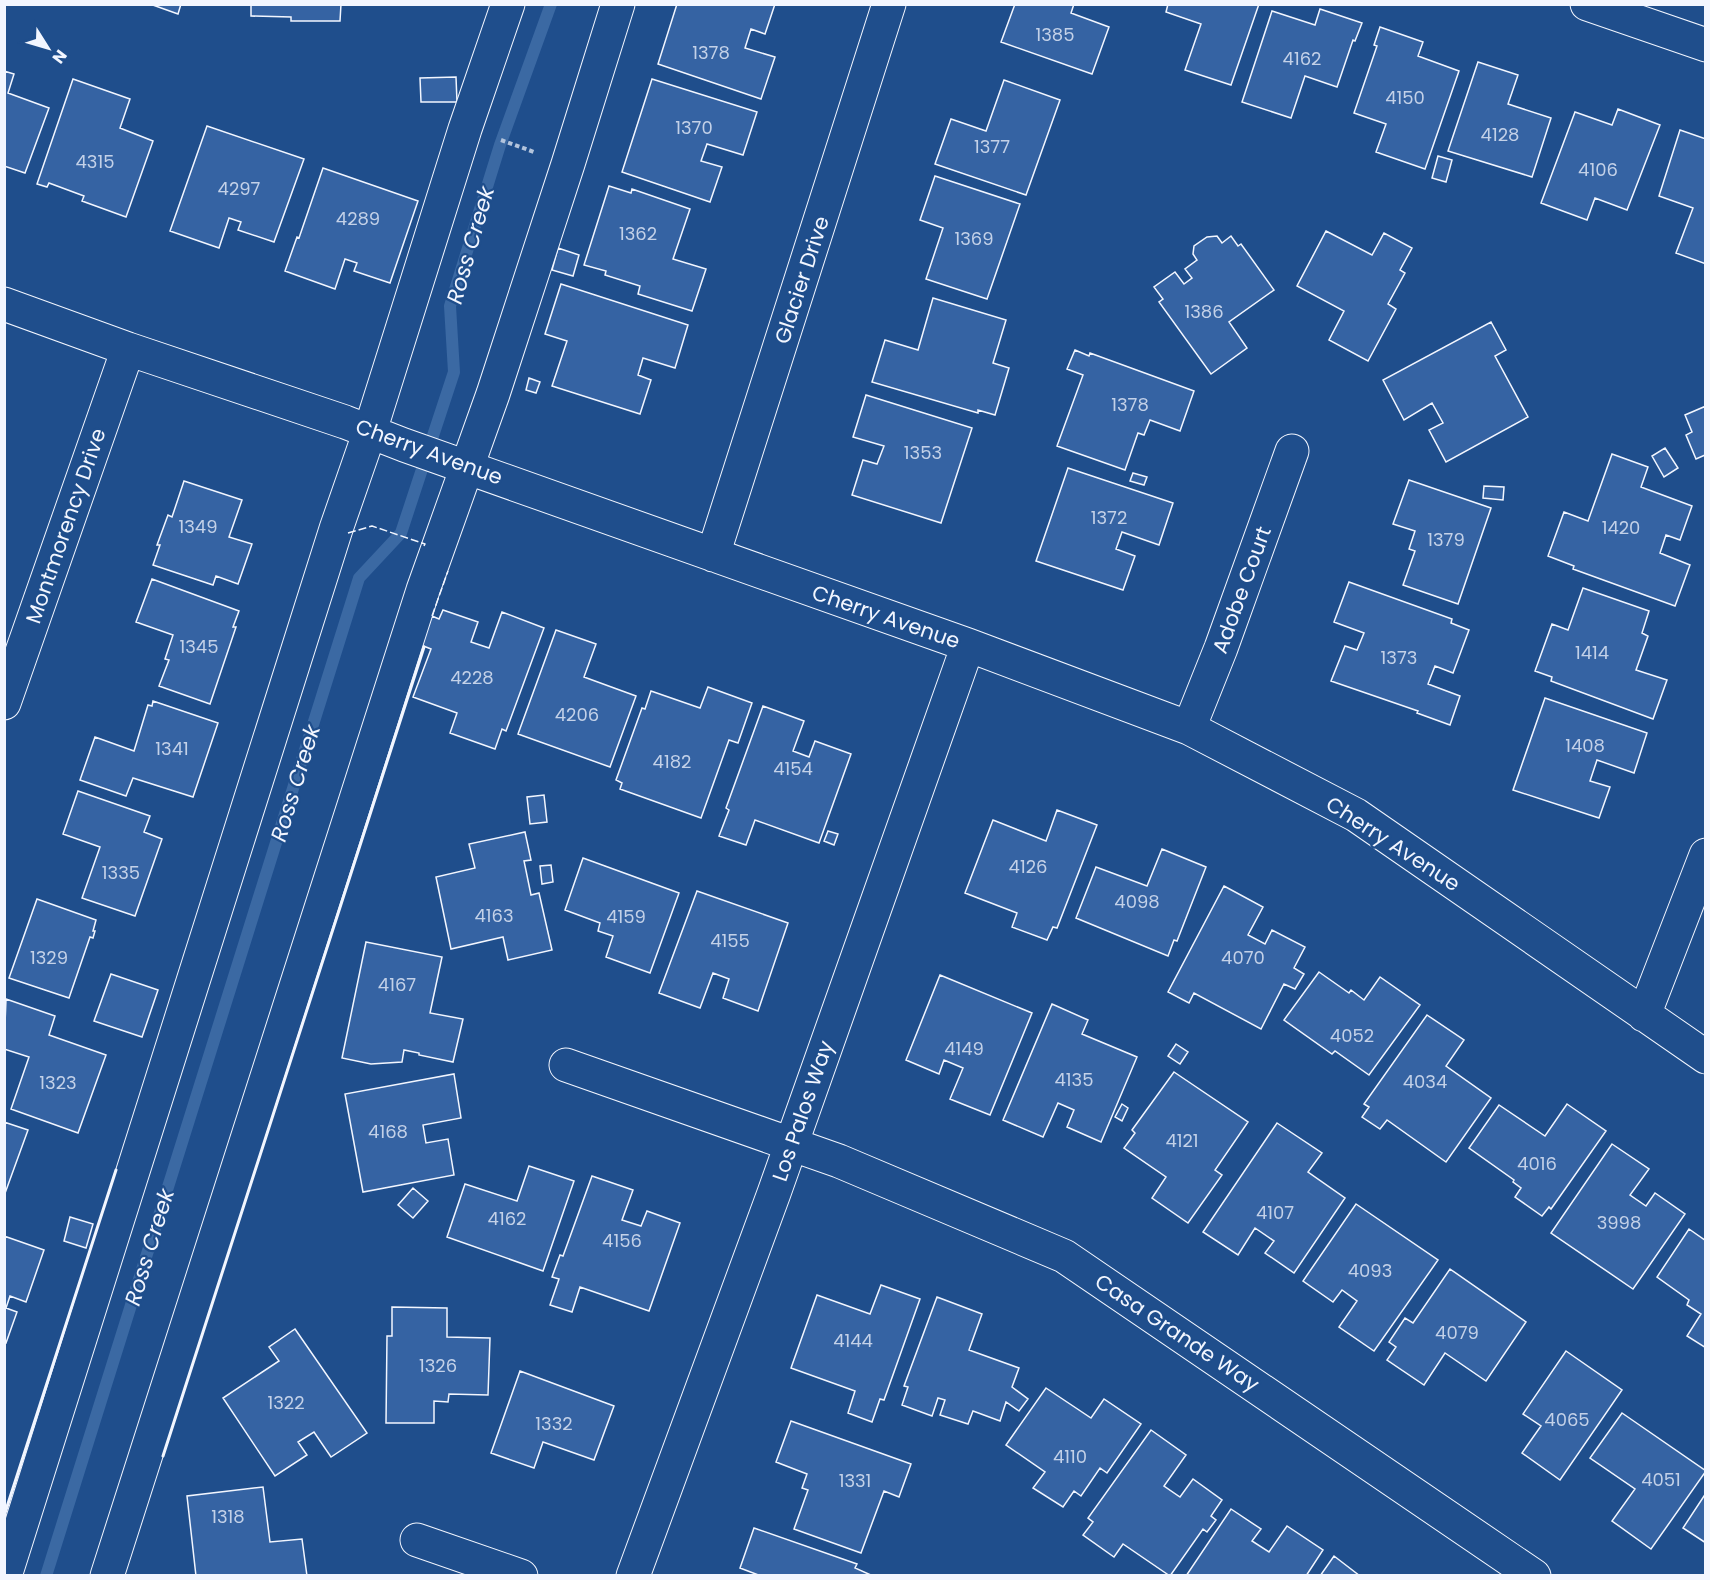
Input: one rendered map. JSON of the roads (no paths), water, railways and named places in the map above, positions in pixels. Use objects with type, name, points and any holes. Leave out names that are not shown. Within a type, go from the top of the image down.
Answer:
[{"type":"street","points":[[5,1575],[336,529],[370,431],[465,129],[508,4]]},
{"type":"street","points":[[107,1575],[423,590],[460,464],[568,164],[618,4]]},
{"type":"street","name":"Glacier Drive","points":[[713,555],[889,4]]},
{"type":"street","points":[[1587,4],[1706,45]]},
{"type":"street","name":"Cherry Avenue","points":[[4,304],[128,349],[370,431],[968,645],[1189,728],[1356,815],[1706,1056]]},
{"type":"street","name":"Montmorency Drive","points":[[4,703],[128,349]]},
{"type":"street","name":"Adobe Court","points":[[1189,728],[1221,648],[1292,451]]},
{"type":"street","name":"Los Palos Way","points":[[633,1575],[791,1144],[968,645]]},
{"type":"street","points":[[1644,1015],[1706,855]]},
{"type":"street","name":"Casa Grande Way","points":[[566,1065],[839,1161],[1064,1256],[1533,1575]]},
{"type":"street","points":[[417,1540],[521,1575]]},
{"type":"waterway","name":"Ross Creek","points":[[46,1576],[359,578],[401,533],[454,372],[450,306],[500,145],[551,4]]}]
